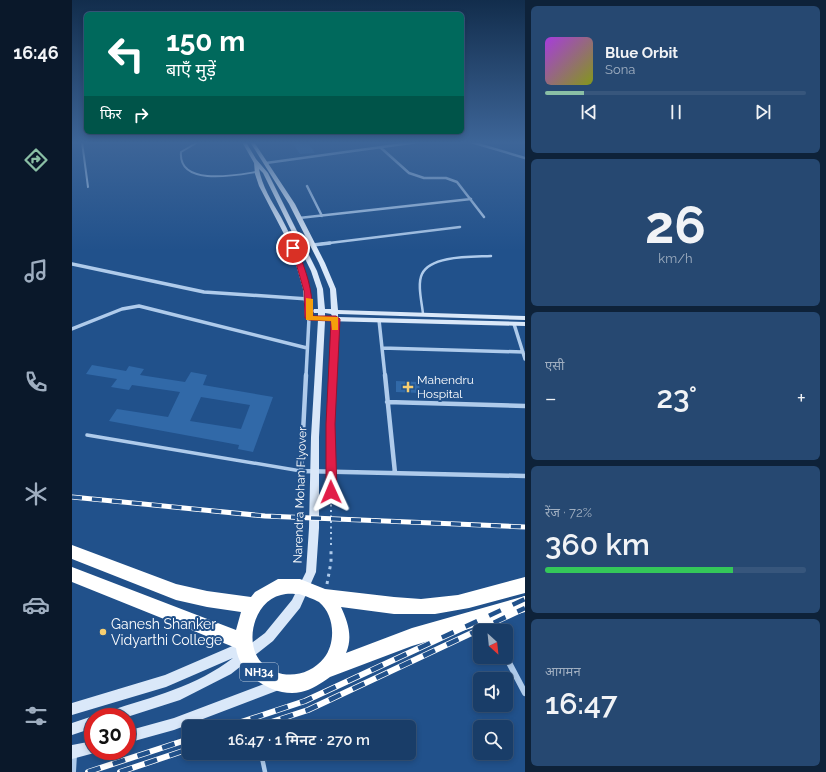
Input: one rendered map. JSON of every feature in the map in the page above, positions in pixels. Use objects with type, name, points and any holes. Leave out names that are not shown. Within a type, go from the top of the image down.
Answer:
[{"type":"highway","points":[[72,552],[176,592],[207,599],[253,605]]},
{"type":"highway","points":[[72,574],[244,645]]},
{"type":"highway","name":"NH34","points":[[328,669],[337,655],[341,639],[338,616],[335,609],[325,597],[314,589],[301,585],[288,585],[274,588],[263,595],[253,605],[246,616],[243,629],[244,645],[250,660],[258,671],[269,679],[282,683],[299,684],[315,678],[328,669],[412,637],[525,604]]},
{"type":"highway","name":"NH34","points":[[325,597],[410,606],[435,606],[470,600],[525,585]]},
{"type":"main road","points":[[259,178],[293,248],[305,277],[309,299],[309,314],[422,314],[525,318]]},
{"type":"main road","name":"Narendra Mohan Flyover","points":[[136,708],[180,694],[227,670],[269,637],[296,604],[311,572],[322,322],[320,289],[314,271],[268,178]]},
{"type":"main road","points":[[276,178],[313,245],[333,289],[335,315]]},
{"type":"main road","points":[[335,315],[379,320],[525,324]]},
{"type":"main road","points":[[72,709],[124,695],[166,681],[244,645]]},
{"type":"main road","points":[[136,735],[174,724],[282,683]]},
{"type":"main road","points":[[72,729],[84,725]]},
{"type":"main road","points":[[73,752],[84,749]]},
{"type":"street","points":[[425,178],[453,179],[458,182],[484,217]]},
{"type":"street","points":[[307,186],[322,216]]},
{"type":"street","points":[[299,218],[471,199]]},
{"type":"street","points":[[313,245],[460,227]]},
{"type":"street","points":[[72,264],[204,292],[309,299]]},
{"type":"street","points":[[72,329],[122,309],[140,306],[308,348]]},
{"type":"street","points":[[309,314],[301,471],[525,476]]},
{"type":"street","points":[[331,492],[330,424],[335,315]]},
{"type":"street","points":[[379,320],[395,473]]},
{"type":"street","points":[[514,324],[525,359]]},
{"type":"street","points":[[382,348],[523,352]]},
{"type":"street","points":[[387,402],[525,406]]},
{"type":"street","points":[[484,615],[488,624]]},
{"type":"street","points":[[510,664],[525,693]]},
{"type":"street","points":[[73,752],[73,772]]},
{"type":"lane","points":[[87,178],[88,187]]},
{"type":"lane","points":[[422,314],[422,275],[428,267],[440,260],[491,256]]},
{"type":"lane","points":[[87,435],[301,471]]},
{"type":"lane","points":[[262,760],[265,772]]},
{"type":"path","points":[[325,597],[331,562],[332,502]]},
{"type":"building","points":[[92,365],[126,371],[129,366],[144,369],[140,375],[185,382],[191,372],[207,375],[203,385],[273,397],[253,452],[238,449],[239,445],[109,421],[117,409],[168,417],[180,392],[132,385],[129,390],[111,387],[117,379],[86,374]],"holes":[[[201,397],[250,405],[241,429],[190,421]]]},
{"type":"building","points":[[396,381],[419,382],[420,393],[396,392]]},
{"type":"railway","points":[[72,497],[265,516],[525,527]]},
{"type":"railway","points":[[247,720],[305,701],[525,599]]},
{"type":"railway","points":[[277,720],[308,710],[525,608]]},
{"type":"railway","points":[[88,772],[182,741]]},
{"type":"railway","points":[[120,772],[182,751]]},
{"type":"slow traffic","points":[[309,299],[309,318],[336,319],[335,328]]},
{"type":"place","name":"Mahendru Hospital","points":[[408,387]]},
{"type":"place","name":"Ganesh Shanker Vidyarthi College","points":[[103,632]]},
{"type":"route","points":[[293,248],[305,277],[310,307],[309,318],[336,319],[330,424],[331,492]]}]
